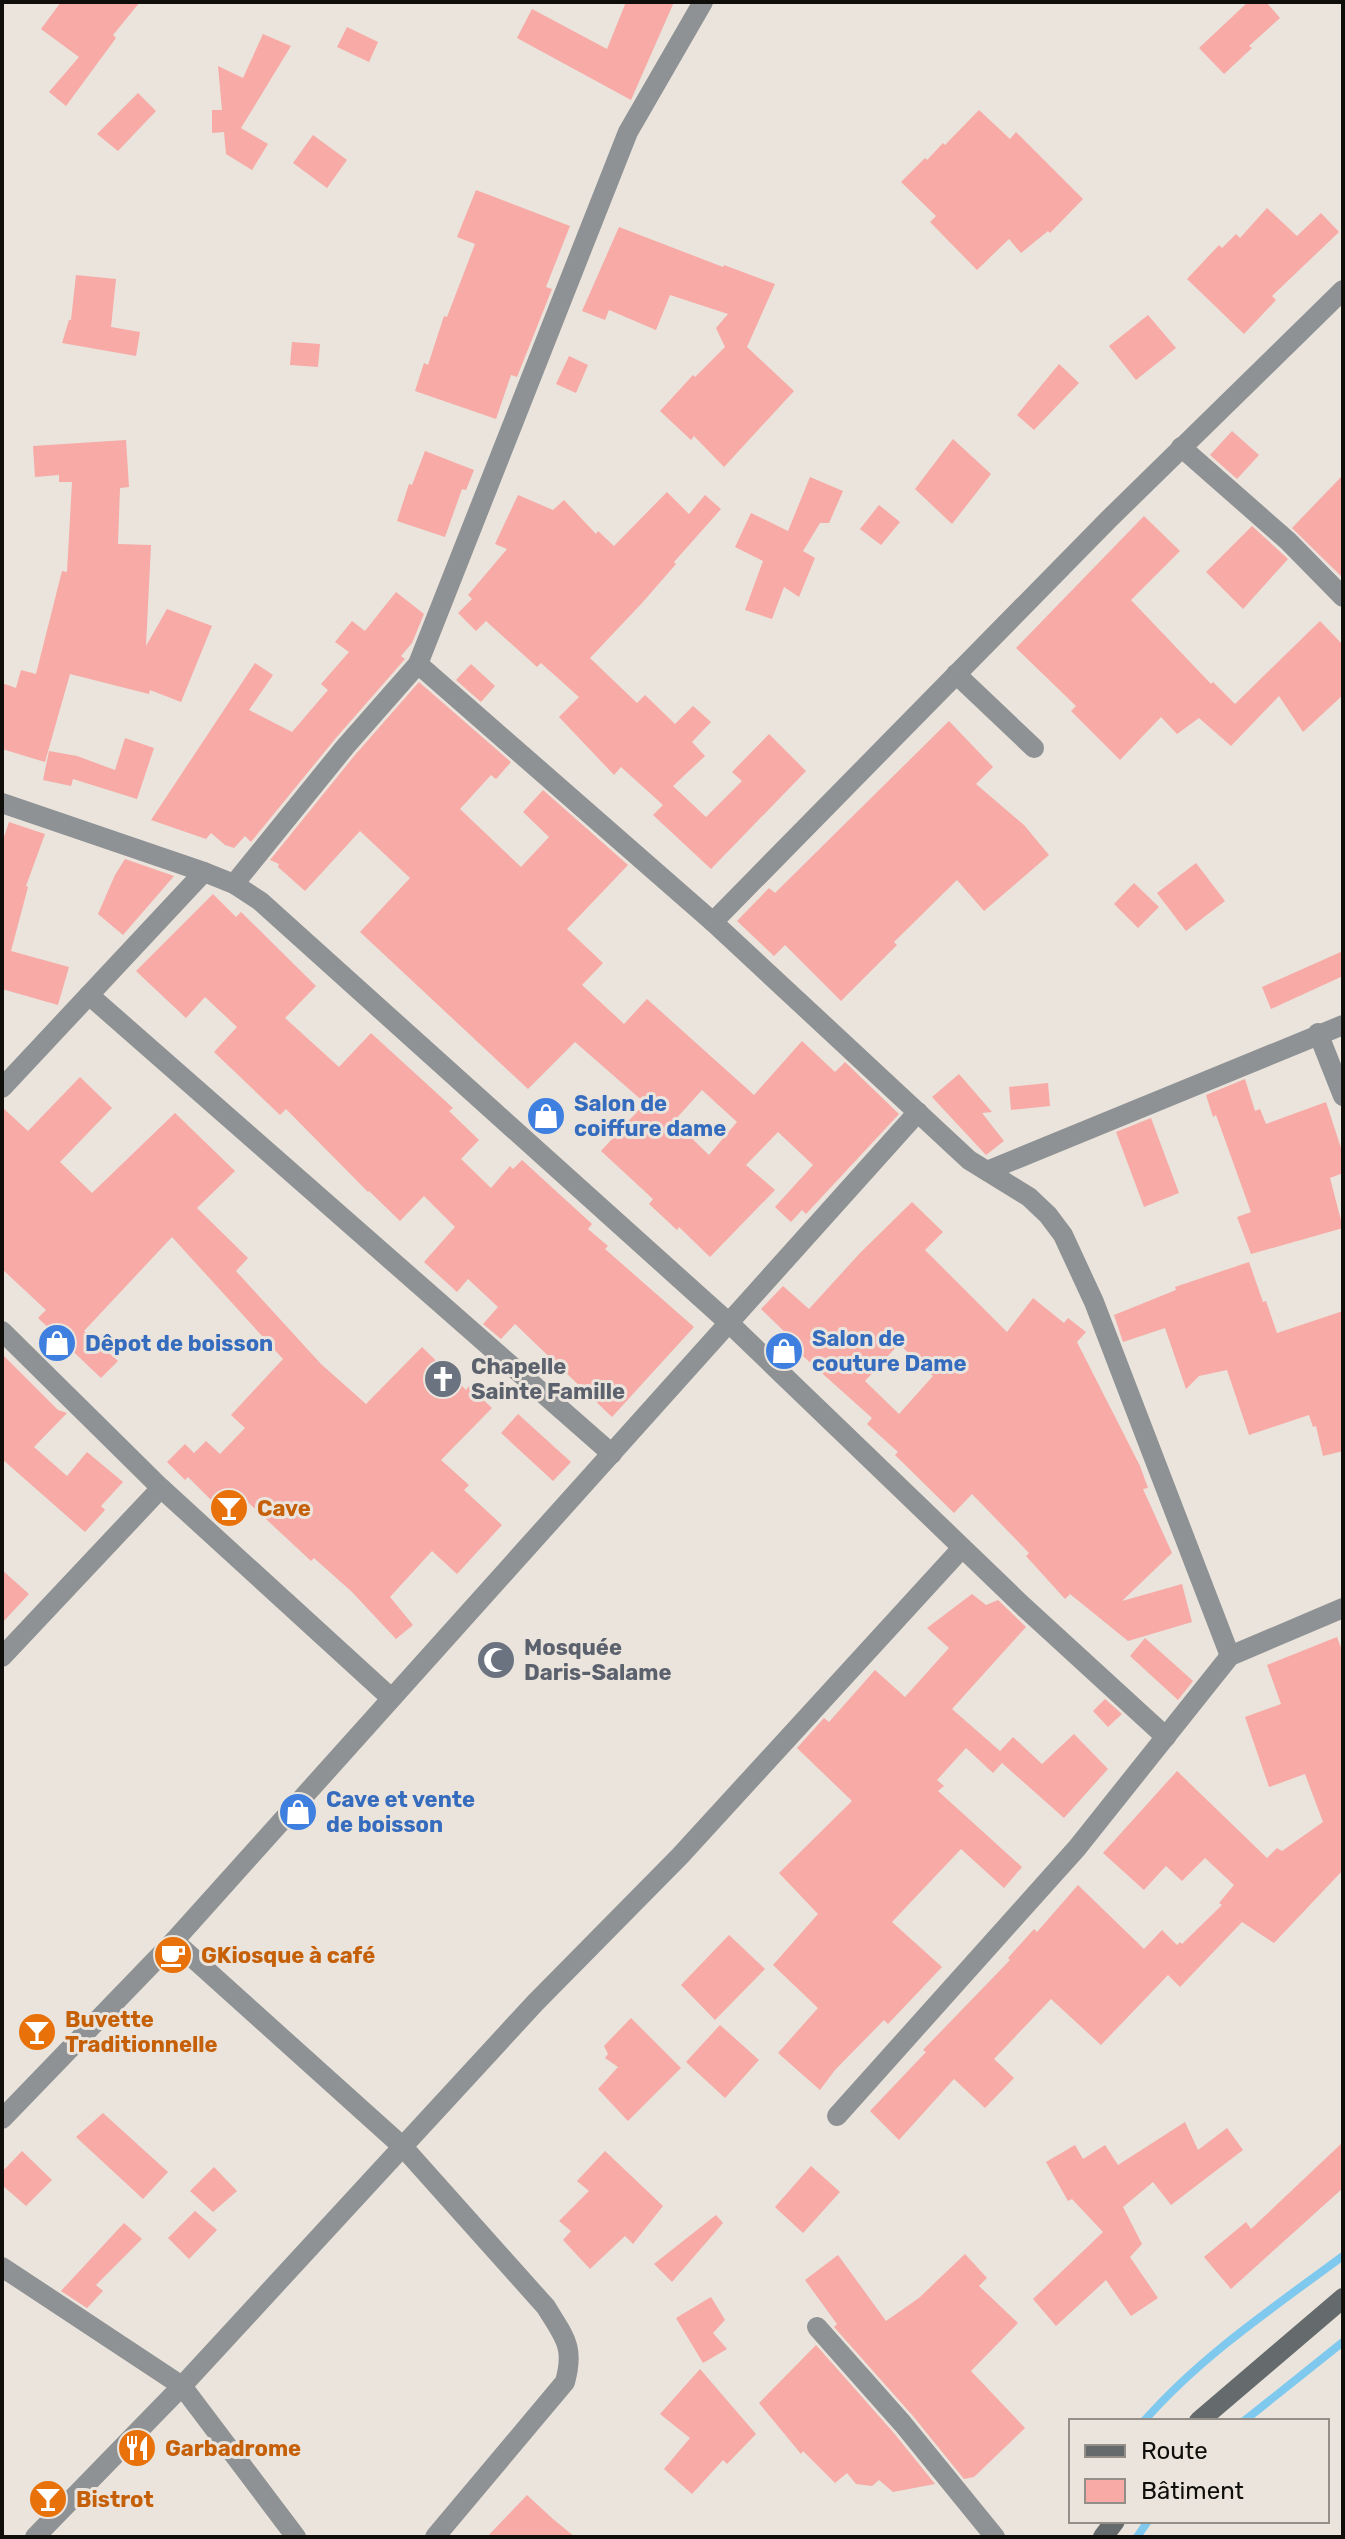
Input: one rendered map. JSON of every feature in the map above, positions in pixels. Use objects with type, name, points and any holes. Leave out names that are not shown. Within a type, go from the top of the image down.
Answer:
[{"type":"street","points":[[234,884],[345,747],[418,664],[628,132],[703,2]]},
{"type":"street","points":[[713,922],[1181,447],[1343,290]]},
{"type":"street","points":[[1181,447],[1288,541],[1343,597]]},
{"type":"street","points":[[418,664],[713,922],[969,1160],[1029,1197],[1063,1235],[1094,1302],[1230,1656]]},
{"type":"street","points":[[956,674],[1034,748]]},
{"type":"street","points":[[2,803],[204,872],[234,884],[260,901],[729,1323],[962,1548],[1166,1737]]},
{"type":"street","points":[[2,1088],[204,872]]},
{"type":"street","points":[[89,995],[612,1454]]},
{"type":"street","points":[[987,1171],[1343,1025]]},
{"type":"street","points":[[1318,1033],[1343,1096]]},
{"type":"street","points":[[2,2119],[174,1941],[918,1112]]},
{"type":"street","points":[[2,1331],[161,1488],[391,1698]]},
{"type":"street","points":[[2,1657],[161,1488]]},
{"type":"street","points":[[35,2537],[182,2386],[535,2003],[680,1856],[962,1548]]},
{"type":"street","points":[[837,2116],[1077,1848],[1230,1656],[1343,1608]]},
{"type":"street","points":[[174,1941],[403,2147],[546,2307],[564,2337],[572,2358],[565,2382],[435,2537]]},
{"type":"street","points":[[2,2267],[182,2386],[296,2537]]},
{"type":"street","points":[[1201,2419],[1343,2298]]},
{"type":"street","points":[[817,2327],[903,2424],[995,2537]]},
{"type":"building","points":[[61,2],[140,2],[113,35],[116,38],[66,106],[49,92],[79,57],[41,29]]},
{"type":"building","points":[[626,2],[674,2],[631,100],[517,38],[532,9],[607,49]]},
{"type":"building","points":[[1248,2],[1266,2],[1280,18],[1224,74],[1199,48]]},
{"type":"building","points":[[347,27],[378,42],[369,62],[337,47]]},
{"type":"building","points":[[263,34],[291,46],[241,128],[268,144],[252,170],[226,154],[224,132],[212,133],[212,110],[222,110],[218,66],[243,78]]},
{"type":"building","points":[[138,93],[156,111],[118,151],[97,134]]},
{"type":"building","points":[[979,110],[1010,139],[1016,132],[1083,199],[1050,233],[1048,231],[1021,253],[1009,239],[977,270],[930,222],[936,216],[901,182],[925,158],[927,160],[943,143],[945,145]]},
{"type":"building","points":[[313,135],[347,160],[327,188],[293,163]]},
{"type":"building","points":[[476,190],[570,226],[546,287],[552,289],[517,377],[511,375],[496,419],[415,391],[475,244],[457,237]]},
{"type":"building","points":[[1267,208],[1297,236],[1321,213],[1339,232],[1272,296],[1276,300],[1244,334],[1187,279],[1219,245],[1222,248],[1236,234],[1240,238]]},
{"type":"building","points":[[619,227],[775,284],[747,347],[794,391],[724,467],[694,436],[691,440],[660,411],[693,375],[695,377],[725,347],[716,328],[728,314],[670,295],[656,330],[609,310],[605,320],[582,311]]},
{"type":"building","points":[[76,275],[116,279],[111,327],[140,332],[136,356],[62,343],[71,320]]},
{"type":"building","points":[[1148,315],[1176,348],[1136,380],[1109,346]]},
{"type":"building","points":[[292,342],[320,344],[318,367],[290,365]]},
{"type":"building","points":[[569,356],[588,365],[576,393],[556,384]]},
{"type":"building","points":[[1059,364],[1079,383],[1034,430],[1017,415]]},
{"type":"building","points":[[1232,431],[1259,455],[1237,479],[1210,455]]},
{"type":"building","points":[[953,439],[991,474],[952,524],[915,489]]},
{"type":"building","points":[[126,440],[129,487],[120,488],[118,544],[151,545],[146,646],[167,609],[212,626],[181,702],[150,690],[149,694],[70,674],[45,762],[2,749],[2,683],[16,688],[21,670],[36,674],[62,571],[67,572],[72,482],[59,482],[59,475],[35,477],[33,446]]},
{"type":"building","points":[[425,451],[474,470],[466,490],[462,489],[445,537],[397,521],[409,484],[412,485]]},
{"type":"building","points":[[1343,475],[1343,578],[1292,528]]},
{"type":"building","points":[[810,477],[843,491],[829,523],[820,523],[803,551],[815,558],[799,597],[784,587],[772,619],[745,610],[763,561],[735,547],[751,513],[788,531]]},
{"type":"building","points":[[667,492],[689,514],[705,495],[721,509],[642,603],[590,658],[637,703],[645,695],[675,724],[693,706],[711,722],[692,742],[705,756],[673,786],[706,817],[742,781],[732,772],[769,734],[806,771],[711,869],[653,815],[663,805],[621,767],[614,775],[559,717],[579,697],[541,663],[537,667],[486,621],[476,631],[458,613],[472,599],[468,595],[507,549],[495,544],[518,495],[553,510],[564,500],[596,534],[598,531],[614,546]]},
{"type":"building","points":[[879,505],[900,522],[881,545],[860,529]]},
{"type":"building","points":[[1144,516],[1180,551],[1131,600],[1211,684],[1213,682],[1235,704],[1320,621],[1343,645],[1343,695],[1303,732],[1279,696],[1231,746],[1199,718],[1177,734],[1161,717],[1120,760],[1071,711],[1076,706],[1016,648]]},
{"type":"building","points":[[1252,526],[1288,559],[1243,609],[1206,572]]},
{"type":"building","points":[[396,592],[424,614],[412,643],[401,656],[405,659],[251,842],[245,836],[234,848],[225,845],[211,833],[206,839],[151,820],[255,663],[273,675],[249,710],[292,732],[328,690],[321,684],[349,652],[335,642],[352,621],[365,631]]},
{"type":"building","points":[[471,664],[495,686],[481,702],[456,680]]},
{"type":"building","points":[[419,682],[511,762],[496,779],[491,775],[460,809],[521,867],[549,837],[523,812],[543,790],[628,865],[567,929],[603,963],[582,985],[624,1024],[647,999],[754,1095],[802,1041],[835,1072],[845,1062],[899,1114],[806,1214],[802,1210],[791,1222],[775,1207],[813,1165],[778,1132],[746,1165],[775,1190],[710,1257],[649,1204],[653,1199],[601,1151],[645,1103],[575,1042],[528,1089],[360,932],[410,878],[360,831],[305,891],[278,867],[279,864],[270,860]],"holes":[[[702,1090],[737,1122],[709,1155],[674,1121]]]},
{"type":"building","points":[[949,721],[993,767],[976,784],[1024,825],[1049,855],[984,911],[957,880],[894,942],[897,945],[841,1001],[785,945],[774,956],[737,921],[769,888],[775,893]]},
{"type":"building","points":[[125,738],[154,748],[137,799],[73,779],[71,786],[43,780],[49,751],[77,756],[115,770]]},
{"type":"building","points":[[9,822],[45,834],[26,886],[11,951],[69,967],[58,1005],[2,989],[2,843]]},
{"type":"building","points":[[125,859],[174,876],[123,935],[98,914]]},
{"type":"building","points":[[1196,863],[1225,901],[1186,931],[1157,893]]},
{"type":"building","points":[[1134,883],[1159,907],[1138,928],[1114,904]]},
{"type":"building","points":[[213,894],[236,917],[241,912],[316,986],[285,1018],[339,1067],[371,1033],[453,1108],[449,1111],[479,1140],[461,1159],[491,1188],[510,1166],[513,1169],[522,1160],[592,1224],[588,1229],[608,1246],[605,1249],[694,1327],[612,1417],[515,1324],[501,1339],[483,1324],[498,1307],[468,1279],[457,1292],[424,1262],[455,1227],[424,1196],[400,1221],[286,1109],[280,1115],[214,1052],[237,1027],[205,997],[186,1018],[136,971]]},
{"type":"building","points":[[1343,951],[1343,976],[1271,1009],[1262,987]]},
{"type":"building","points":[[959,1074],[992,1112],[982,1113],[1004,1141],[986,1155],[932,1097]]},
{"type":"building","points":[[80,1077],[112,1108],[60,1162],[92,1193],[175,1113],[235,1171],[197,1208],[248,1258],[236,1271],[321,1364],[366,1404],[422,1347],[466,1390],[469,1386],[492,1408],[441,1460],[469,1485],[464,1490],[502,1525],[457,1574],[432,1551],[390,1597],[413,1625],[396,1639],[352,1592],[314,1558],[311,1561],[238,1493],[221,1510],[188,1477],[185,1480],[167,1462],[185,1444],[194,1453],[206,1441],[220,1454],[245,1428],[231,1415],[283,1359],[172,1237],[84,1331],[118,1361],[101,1378],[38,1318],[46,1310],[2,1269],[2,1107],[28,1131]]},
{"type":"building","points":[[1245,1079],[1255,1111],[1260,1109],[1266,1124],[1326,1102],[1343,1154],[1343,1173],[1330,1178],[1343,1228],[1251,1254],[1237,1217],[1251,1212],[1206,1095]]},
{"type":"building","points":[[1048,1083],[1050,1106],[1011,1110],[1009,1087]]},
{"type":"building","points":[[1151,1118],[1179,1193],[1144,1207],[1116,1132]]},
{"type":"building","points":[[912,1202],[943,1232],[925,1250],[1007,1332],[1033,1298],[1064,1323],[1068,1318],[1086,1332],[1077,1342],[1140,1466],[1148,1488],[1143,1489],[1172,1553],[1122,1601],[1182,1584],[1192,1622],[1128,1641],[1070,1594],[1065,1599],[1026,1556],[1029,1553],[972,1494],[954,1513],[895,1455],[898,1452],[867,1424],[872,1418],[786,1341],[790,1337],[761,1309],[783,1286],[809,1309]],"holes":[[[899,1344],[933,1376],[899,1414],[865,1381]]]},
{"type":"building","points":[[1249,1262],[1277,1333],[1343,1311],[1343,1451],[1323,1456],[1316,1426],[1313,1427],[1309,1415],[1249,1435],[1227,1370],[1199,1376],[1186,1389],[1165,1328],[1123,1342],[1114,1315],[1176,1290],[1175,1287]]},
{"type":"building","points":[[2,1354],[58,1410],[67,1413],[34,1447],[67,1476],[87,1452],[123,1482],[101,1506],[105,1510],[85,1532],[2,1459]]},
{"type":"building","points":[[518,1414],[571,1462],[553,1481],[501,1433]]},
{"type":"building","points":[[2,1570],[29,1594],[2,1623]]},
{"type":"building","points":[[972,1594],[986,1605],[998,1600],[1026,1627],[952,1709],[1000,1751],[1013,1737],[1042,1764],[1074,1734],[1108,1769],[1064,1818],[1002,1763],[993,1773],[966,1748],[937,1780],[944,1786],[938,1791],[1022,1867],[1004,1888],[961,1849],[892,1922],[942,1967],[888,2024],[884,2020],[835,2070],[820,2090],[778,2053],[818,2008],[773,1965],[818,1914],[779,1873],[852,1801],[797,1748],[824,1718],[829,1722],[875,1670],[905,1697],[949,1648],[927,1628]]},
{"type":"building","points":[[1337,1637],[1343,1653],[1343,1870],[1274,1943],[1242,1922],[1180,1987],[1168,1975],[1101,2045],[1051,1999],[994,2059],[1014,2078],[985,2108],[954,2079],[899,2140],[870,2111],[926,2052],[923,2050],[1010,1960],[1008,1958],[1034,1929],[1037,1932],[1078,1885],[1144,1949],[1162,1930],[1177,1945],[1182,1944],[1222,1905],[1219,1903],[1234,1885],[1205,1858],[1182,1881],[1166,1866],[1144,1890],[1103,1853],[1177,1771],[1267,1858],[1277,1848],[1282,1851],[1323,1822],[1305,1774],[1269,1787],[1245,1717],[1281,1704],[1267,1665]]},
{"type":"building","points":[[1145,1638],[1193,1681],[1178,1700],[1130,1656]]},
{"type":"building","points":[[1105,1699],[1122,1714],[1108,1727],[1093,1711]]},
{"type":"building","points":[[729,1935],[765,1969],[715,2020],[681,1985]]},
{"type":"building","points":[[631,2018],[681,2068],[628,2121],[598,2089],[618,2067],[605,2058],[608,2054],[604,2046]]},
{"type":"building","points":[[720,2025],[759,2060],[725,2098],[686,2062]]},
{"type":"building","points":[[103,2113],[168,2172],[143,2199],[76,2137]]},
{"type":"building","points":[[1185,2122],[1198,2150],[1227,2128],[1243,2150],[1171,2205],[1153,2182],[1123,2207],[1142,2244],[1130,2257],[1158,2298],[1131,2316],[1106,2280],[1056,2326],[1033,2299],[1103,2232],[1072,2199],[1068,2201],[1046,2162],[1075,2145],[1083,2159],[1105,2145],[1118,2165]]},
{"type":"building","points":[[1343,2142],[1343,2188],[1231,2289],[1204,2257],[1246,2222],[1251,2229]]},
{"type":"building","points":[[22,2151],[52,2180],[26,2206],[2,2185],[2,2172]]},
{"type":"building","points":[[605,2151],[663,2206],[633,2244],[625,2236],[590,2269],[563,2240],[571,2231],[559,2221],[589,2191],[577,2181]]},
{"type":"building","points":[[811,2166],[840,2192],[803,2233],[775,2207]]},
{"type":"building","points":[[214,2167],[237,2191],[213,2212],[190,2191]]},
{"type":"building","points":[[195,2211],[217,2230],[189,2259],[168,2238]]},
{"type":"building","points":[[716,2215],[723,2223],[672,2282],[654,2264]]},
{"type":"building","points":[[124,2223],[142,2239],[96,2285],[103,2291],[87,2308],[61,2291]]},
{"type":"building","points":[[965,2254],[987,2278],[979,2286],[1018,2323],[971,2371],[1025,2428],[974,2477],[964,2479],[834,2327],[837,2324],[805,2280],[838,2255],[886,2321],[919,2298]]},
{"type":"building","points":[[711,2297],[725,2320],[713,2333],[727,2349],[703,2363],[676,2318]]},
{"type":"building","points":[[816,2345],[935,2484],[893,2492],[879,2480],[872,2486],[856,2484],[847,2473],[835,2483],[803,2451],[801,2454],[759,2403]]},
{"type":"building","points":[[700,2369],[756,2434],[727,2464],[723,2460],[692,2494],[664,2469],[690,2438],[660,2414]]},
{"type":"building","points":[[527,2495],[553,2519],[575,2537],[487,2537]]},
{"type":"waterway","points":[[1146,2419],[1214,2354],[1343,2256]]},
{"type":"waterway","points":[[1247,2419],[1343,2342]]},
{"type":"waterway","points":[[1137,2537],[1147,2523]]},
{"type":"place","name":"Salon de coiffure dame","points":[[546,1116]]},
{"type":"place","name":"Dêpot de boisson","points":[[57,1343]]},
{"type":"place","name":"Salon de couture Dame","points":[[784,1351]]},
{"type":"place","name":"Chapelle Sainte Famille","points":[[443,1379]]},
{"type":"place","name":"Cave","points":[[229,1508]]},
{"type":"place","name":"Mosquée Daris-Salame","points":[[496,1660]]},
{"type":"place","name":"Cave et vente de boisson","points":[[298,1812]]},
{"type":"place","name":"GKiosque à café","points":[[173,1955]]},
{"type":"place","name":"Buvette Traditionnelle","points":[[37,2032]]},
{"type":"place","name":"Garbadrome","points":[[137,2448]]},
{"type":"place","name":"Bistrot","points":[[48,2499]]}]
